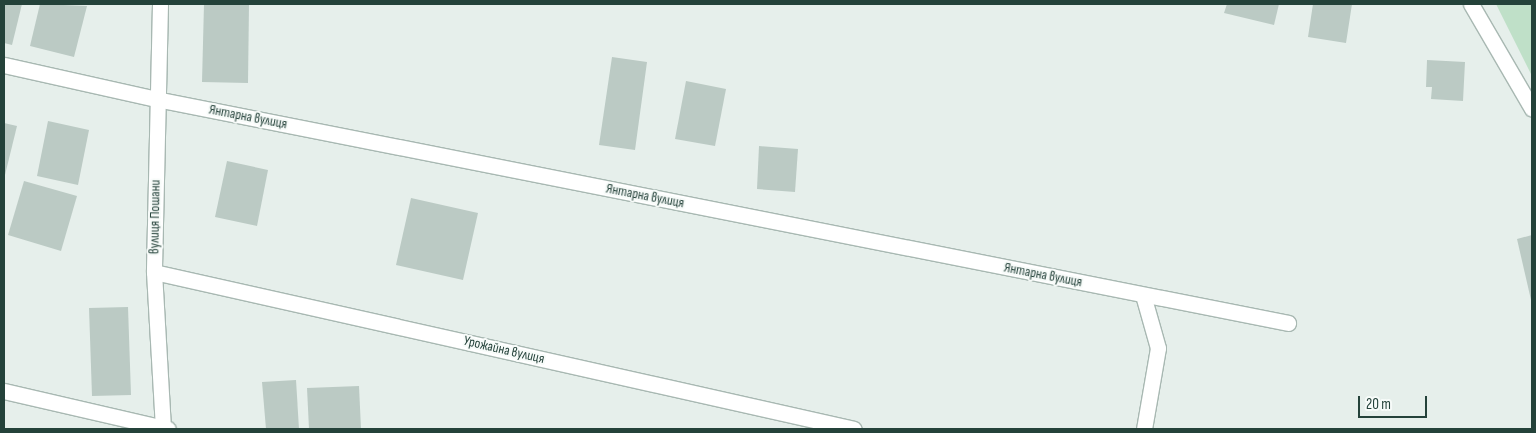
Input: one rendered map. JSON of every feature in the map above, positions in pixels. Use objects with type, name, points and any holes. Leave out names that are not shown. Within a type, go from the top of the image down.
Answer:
[{"type":"street","name":"вулиця Пошани","points":[[160,4],[156,99],[154,272],[165,429]]},
{"type":"street","points":[[1471,4],[1532,109]]},
{"type":"street","name":"Янтарна вулиця","points":[[4,65],[156,99],[1288,323]]},
{"type":"street","name":"Урожайна вулиця","points":[[154,272],[854,429]]},
{"type":"street","points":[[1143,295],[1158,348],[1144,429]]},
{"type":"street","points":[[4,391],[165,429]]},
{"type":"green space","points":[[1496,4],[1532,4],[1532,76]]},
{"type":"building","points":[[4,4],[22,4],[12,45],[4,43]]},
{"type":"building","points":[[40,4],[87,6],[74,57],[30,46]]},
{"type":"building","points":[[204,4],[249,4],[248,83],[202,82]]},
{"type":"building","points":[[1227,4],[1279,4],[1274,25],[1224,13]]},
{"type":"building","points":[[1313,4],[1352,4],[1346,43],[1308,37]]},
{"type":"building","points":[[612,57],[647,62],[635,150],[599,145]]},
{"type":"building","points":[[1427,60],[1465,62],[1463,101],[1431,99],[1432,87],[1426,87]]},
{"type":"building","points":[[686,81],[726,89],[715,146],[675,139]]},
{"type":"building","points":[[48,121],[89,130],[78,185],[37,176]]},
{"type":"building","points":[[4,123],[17,126],[4,179]]},
{"type":"building","points":[[759,146],[798,149],[795,192],[757,189]]},
{"type":"building","points":[[227,161],[268,170],[257,226],[215,217]]},
{"type":"building","points":[[24,181],[77,196],[61,251],[8,235]]},
{"type":"building","points":[[411,198],[478,213],[463,280],[396,265]]},
{"type":"building","points":[[1532,235],[1532,300],[1531,300],[1517,239]]},
{"type":"building","points":[[128,307],[131,395],[92,396],[89,308]]},
{"type":"building","points":[[296,380],[299,429],[266,429],[262,382]]},
{"type":"building","points":[[359,386],[361,429],[309,429],[307,388]]}]
